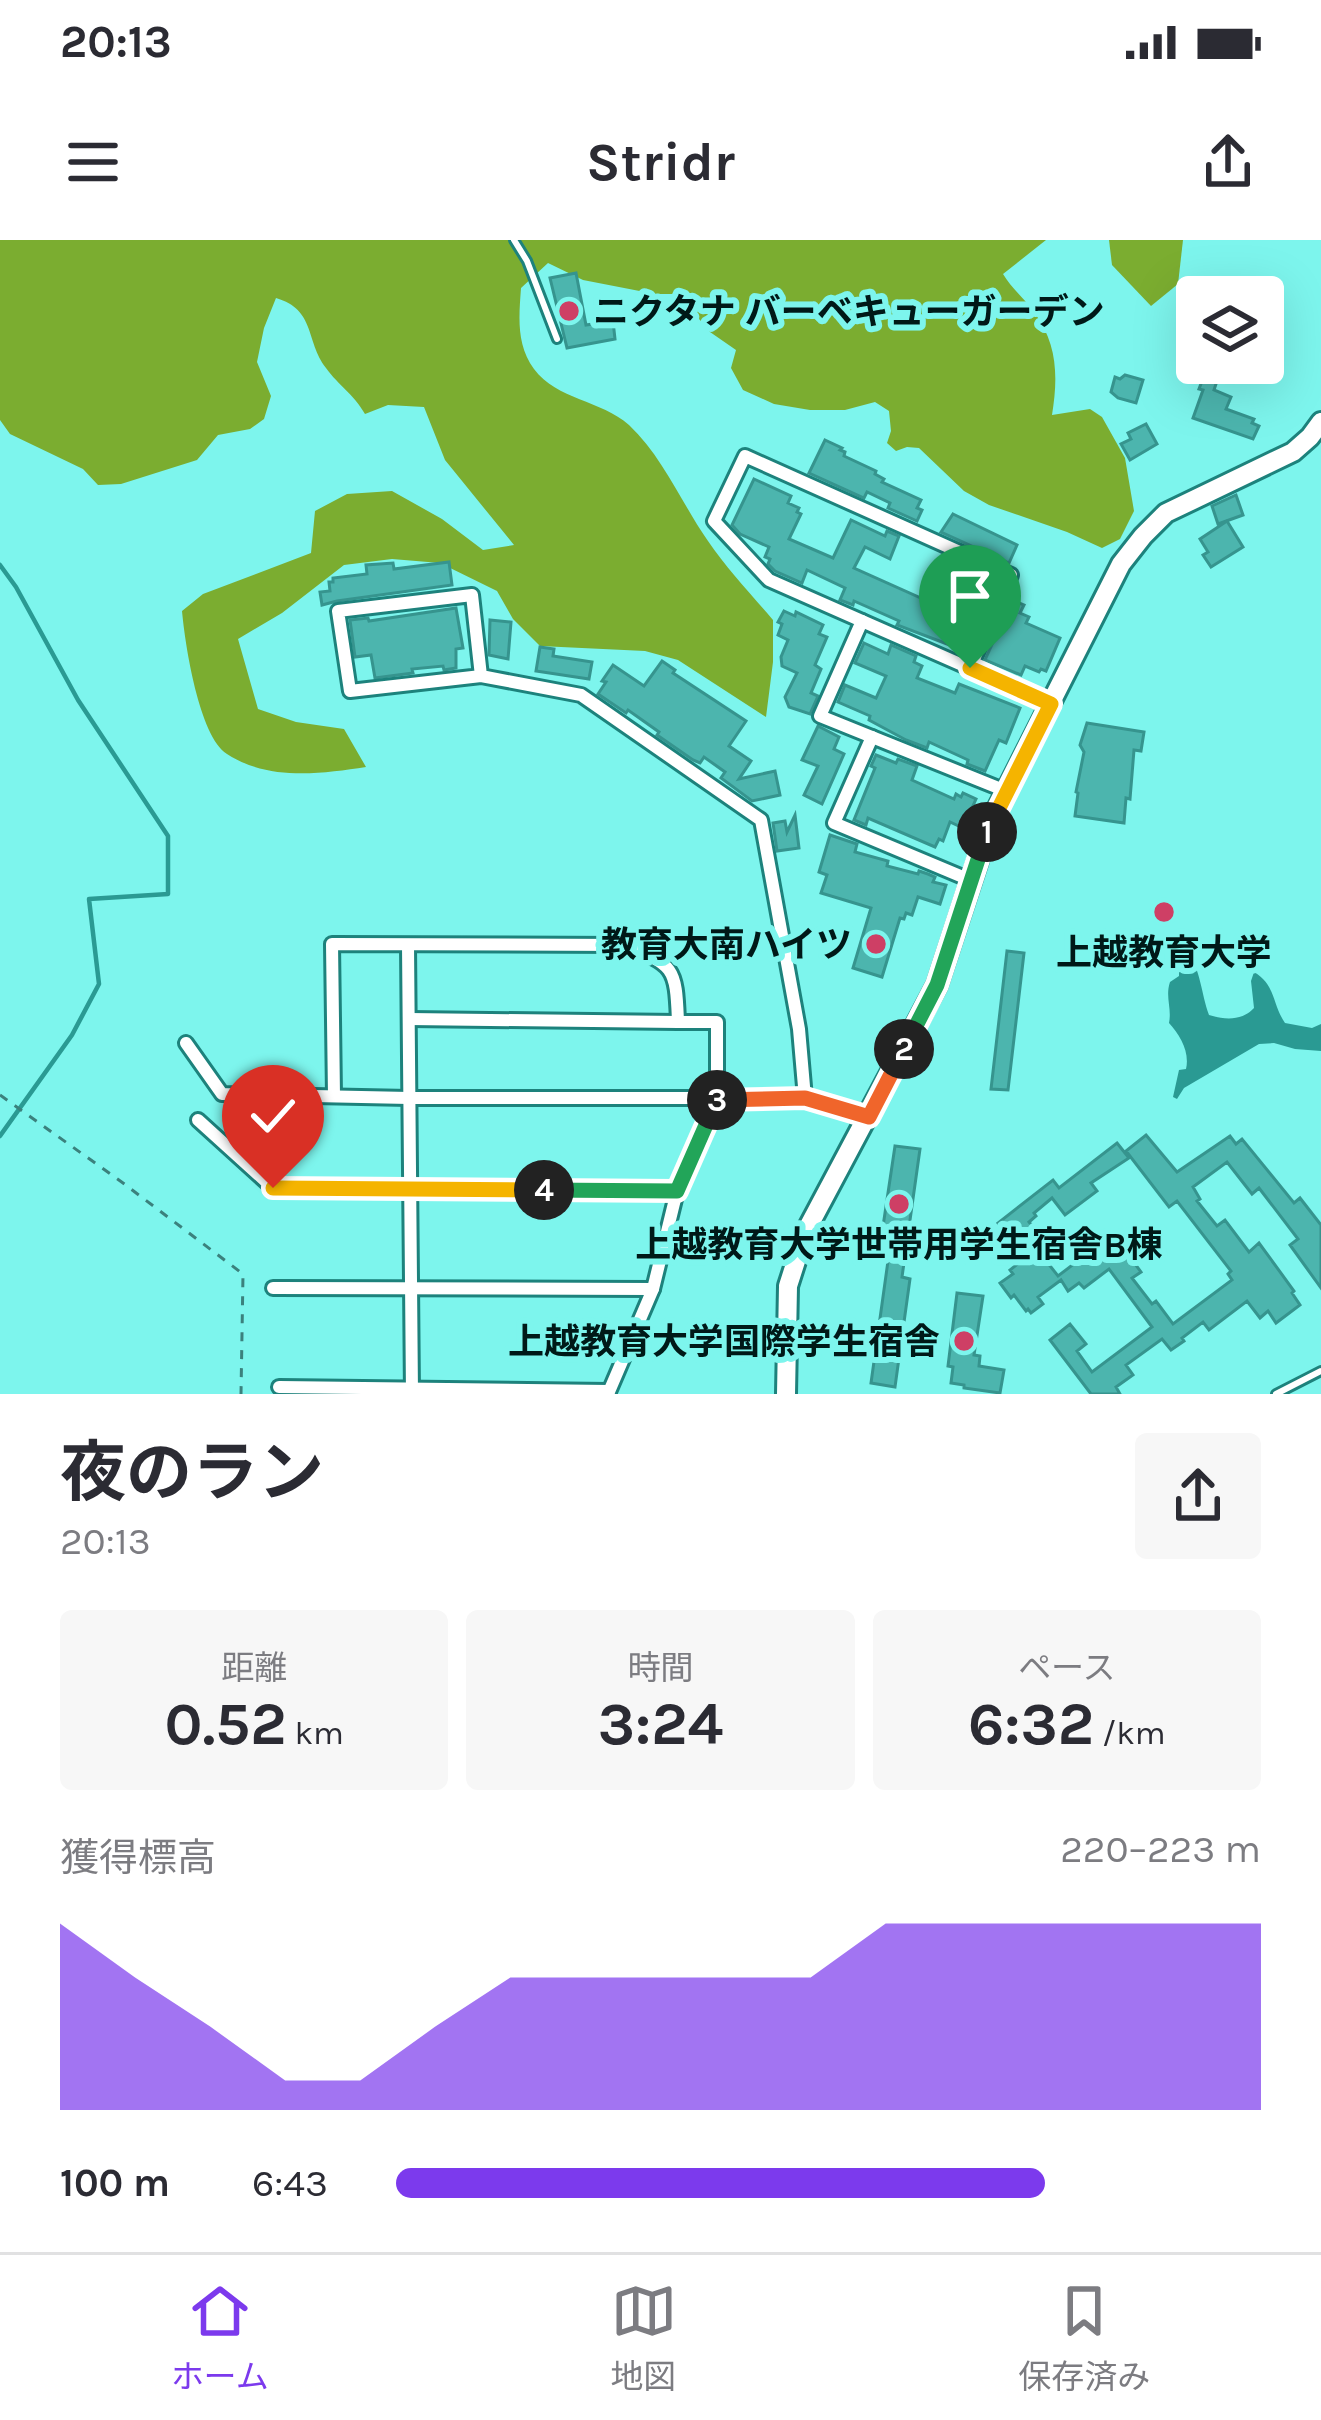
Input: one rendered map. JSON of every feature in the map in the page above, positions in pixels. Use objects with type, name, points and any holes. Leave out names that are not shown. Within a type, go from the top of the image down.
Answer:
[{"type":"street","points":[[787,1394],[788,1286],[805,1233],[937,985],[986,834],[1121,564],[1166,513],[1293,452],[1321,422]]},
{"type":"street","points":[[970,668],[1011,575],[745,456],[714,521],[769,580],[1051,704]]},
{"type":"street","points":[[481,676],[472,595],[338,611],[350,691],[481,676],[581,695],[761,820],[800,1029],[805,1098]]},
{"type":"street","points":[[862,621],[820,716],[1006,791]]},
{"type":"street","points":[[872,736],[834,823],[970,880]]},
{"type":"street","points":[[334,1096],[332,944],[623,945],[663,962],[672,972],[678,1022]]},
{"type":"street","points":[[408,945],[412,1390]]},
{"type":"street","points":[[279,1387],[608,1393],[652,1289],[677,1191],[717,1099],[717,1022],[409,1019]]},
{"type":"street","points":[[186,1043],[222,1094],[805,1098],[869,1117]]},
{"type":"street","points":[[198,1120],[273,1188],[677,1191]]},
{"type":"street","points":[[273,1288],[652,1289]]},
{"type":"lane","points":[[514,240],[557,339]]},
{"type":"lane","points":[[1276,1394],[1321,1371]]},
{"type":"path","points":[[0,1095],[243,1274],[241,1394]]},
{"type":"green space","points":[[0,240],[1046,240],[1003,274],[1048,336],[1055,375],[1052,415],[1090,409],[1102,417],[1125,458],[1134,511],[1120,539],[1102,548],[989,505],[964,491],[919,448],[896,451],[887,443],[889,411],[875,402],[845,410],[774,404],[743,390],[731,368],[736,350],[710,332],[678,294],[583,280],[548,263],[521,288],[520,330],[528,360],[555,387],[629,425],[662,466],[715,551],[773,620],[766,717],[678,660],[645,651],[540,646],[513,619],[497,591],[440,563],[392,559],[344,565],[282,613],[238,639],[258,709],[296,722],[344,729],[366,767],[313,773],[260,768],[227,754],[209,729],[195,688],[182,611],[203,594],[311,553],[315,511],[347,494],[392,491],[442,519],[483,550],[514,545],[445,460],[424,407],[388,405],[365,414],[326,368],[298,310],[276,298],[257,362],[271,396],[264,419],[250,429],[218,435],[197,460],[121,484],[98,485],[83,469],[10,434],[0,420]]},
{"type":"green space","points":[[1109,240],[1183,240],[1176,286],[1151,306],[1112,265]]},
{"type":"water","points":[[1187,951],[1192,958],[1209,1015],[1233,1018],[1254,1008],[1254,972],[1270,989],[1285,1023],[1312,1028],[1321,1024],[1321,1051],[1259,1044],[1184,1088],[1177,1099],[1173,1097],[1179,1070],[1186,1069],[1187,1063],[1183,1044],[1169,1023],[1170,982],[1179,976],[1179,964],[1172,954]]},
{"type":"building","name":"ニクタナ バーベキューガーデン","points":[[576,273],[586,325],[613,321],[615,339],[567,348],[550,278]]},
{"type":"building","points":[[1115,377],[1143,380],[1136,403],[1111,392]]},
{"type":"building","points":[[1201,384],[1216,384],[1214,390],[1231,397],[1226,409],[1254,419],[1252,423],[1259,426],[1253,439],[1193,418],[1203,390]]},
{"type":"building","points":[[1146,424],[1157,444],[1130,460],[1121,444],[1131,439],[1128,433]]},
{"type":"building","points":[[825,440],[842,448],[844,456],[876,471],[882,482],[921,500],[917,521],[867,492],[864,498],[809,473]]},
{"type":"building","points":[[754,479],[791,496],[788,503],[799,508],[801,514],[789,539],[833,558],[851,520],[885,536],[887,531],[899,536],[890,559],[865,547],[854,568],[941,607],[949,590],[933,581],[944,556],[971,568],[967,575],[984,582],[955,647],[897,625],[899,621],[854,601],[853,605],[840,600],[845,588],[807,570],[802,583],[775,571],[765,557],[769,547],[740,534],[732,525]]},
{"type":"building","points":[[1236,495],[1243,515],[1218,524],[1212,506]]},
{"type":"building","points":[[953,514],[1017,545],[1009,563],[941,532]]},
{"type":"building","points":[[1227,521],[1243,547],[1211,567],[1200,539]]},
{"type":"building","points":[[449,562],[452,585],[322,605],[320,592],[330,591],[333,578],[367,574],[366,565],[393,563],[394,569]]},
{"type":"building","points":[[1012,600],[1024,605],[1020,613],[1029,617],[1026,623],[1060,638],[1046,671],[1025,666],[1021,675],[985,660]]},
{"type":"building","points":[[456,608],[463,648],[456,649],[456,668],[412,669],[413,673],[375,678],[371,655],[355,657],[350,620]]},
{"type":"building","points":[[784,611],[823,625],[819,634],[827,637],[815,665],[821,669],[811,693],[818,696],[810,714],[789,707],[785,697],[797,673],[782,666],[788,640],[778,635],[782,624],[778,622]]},
{"type":"building","points":[[490,620],[511,622],[508,659],[489,655]]},
{"type":"building","points":[[864,643],[888,654],[891,645],[916,656],[914,662],[922,666],[917,678],[955,693],[959,684],[1020,708],[1006,743],[999,740],[985,771],[929,742],[927,748],[906,740],[838,702],[845,685],[876,698],[886,676],[855,663]]},
{"type":"building","points":[[540,647],[554,649],[553,656],[592,662],[589,679],[536,671]]},
{"type":"building","points":[[662,661],[746,721],[729,746],[751,761],[739,779],[775,771],[780,795],[752,801],[721,778],[725,772],[704,757],[700,763],[693,760],[628,710],[598,694],[613,665],[644,686]]},
{"type":"building","points":[[1087,723],[1144,732],[1141,751],[1134,750],[1124,823],[1075,816],[1084,752],[1080,745]]},
{"type":"building","points":[[818,726],[839,737],[834,749],[844,754],[822,804],[804,795],[818,766],[802,760]]},
{"type":"building","points":[[876,755],[917,766],[912,780],[954,799],[963,793],[976,799],[963,828],[950,822],[943,841],[939,839],[935,847],[868,818],[866,825],[854,820]]},
{"type":"building","points":[[795,815],[799,848],[777,851],[773,823],[785,821],[787,832]]},
{"type":"building","points":[[830,835],[857,844],[855,852],[888,861],[887,866],[919,871],[946,885],[940,904],[918,897],[912,915],[900,918],[882,977],[853,968],[871,908],[821,893],[827,875],[819,872]]},
{"type":"building","points":[[1007,951],[1024,953],[1008,1090],[991,1089]]},
{"type":"building","points":[[1146,1135],[1177,1172],[1230,1136],[1236,1144],[1242,1139],[1294,1203],[1300,1198],[1321,1225],[1321,1288],[1290,1245],[1298,1239],[1259,1188],[1252,1194],[1227,1162],[1193,1187],[1197,1201],[1217,1226],[1225,1220],[1249,1252],[1259,1243],[1300,1305],[1276,1323],[1268,1311],[1260,1318],[1247,1301],[1209,1330],[1203,1322],[1171,1350],[1162,1339],[1126,1365],[1133,1375],[1116,1387],[1120,1394],[1091,1394],[1050,1340],[1070,1324],[1086,1344],[1077,1351],[1092,1372],[1152,1327],[1109,1269],[1084,1288],[1079,1283],[1068,1291],[1061,1280],[1038,1297],[1043,1304],[1031,1313],[1000,1283],[1013,1274],[1010,1270],[1040,1253],[1058,1276],[1113,1234],[1141,1272],[1132,1278],[1173,1324],[1232,1280],[1231,1271],[1177,1201],[1169,1207],[1126,1151]]},
{"type":"building","points":[[1117,1143],[1129,1158],[1091,1183],[1097,1191],[1065,1215],[1052,1198],[1034,1213],[1029,1222],[1033,1227],[1012,1244],[998,1223],[1053,1180],[1059,1188]]},
{"type":"building","points":[[895,1146],[920,1149],[902,1277],[910,1279],[895,1387],[871,1383],[888,1261],[878,1260]]},
{"type":"building","name":"上越教育大学国際学生宿舎","points":[[957,1293],[983,1296],[974,1355],[980,1356],[979,1366],[1004,1370],[1000,1393],[951,1383],[953,1367],[948,1366]]},
{"type":"waterway","points":[[0,565],[78,700],[168,836],[168,894],[89,899],[99,984],[72,1035],[0,1136]]},
{"type":"place","name":"ニクタナ バーベキューガーデン","points":[[569,311]]},
{"type":"place","name":"上越教育大学","points":[[1164,912]]},
{"type":"place","name":"教育大南ハイツ","points":[[876,944]]},
{"type":"place","name":"上越教育大学世帯用学生宿舎B棟","points":[[899,1204]]},
{"type":"place","name":"上越教育大学国際学生宿舎","points":[[964,1341]]},
{"type":"route","points":[[273,1188],[677,1191],[717,1099],[805,1098],[869,1117],[937,985],[991,820],[1051,704],[970,668]]}]
